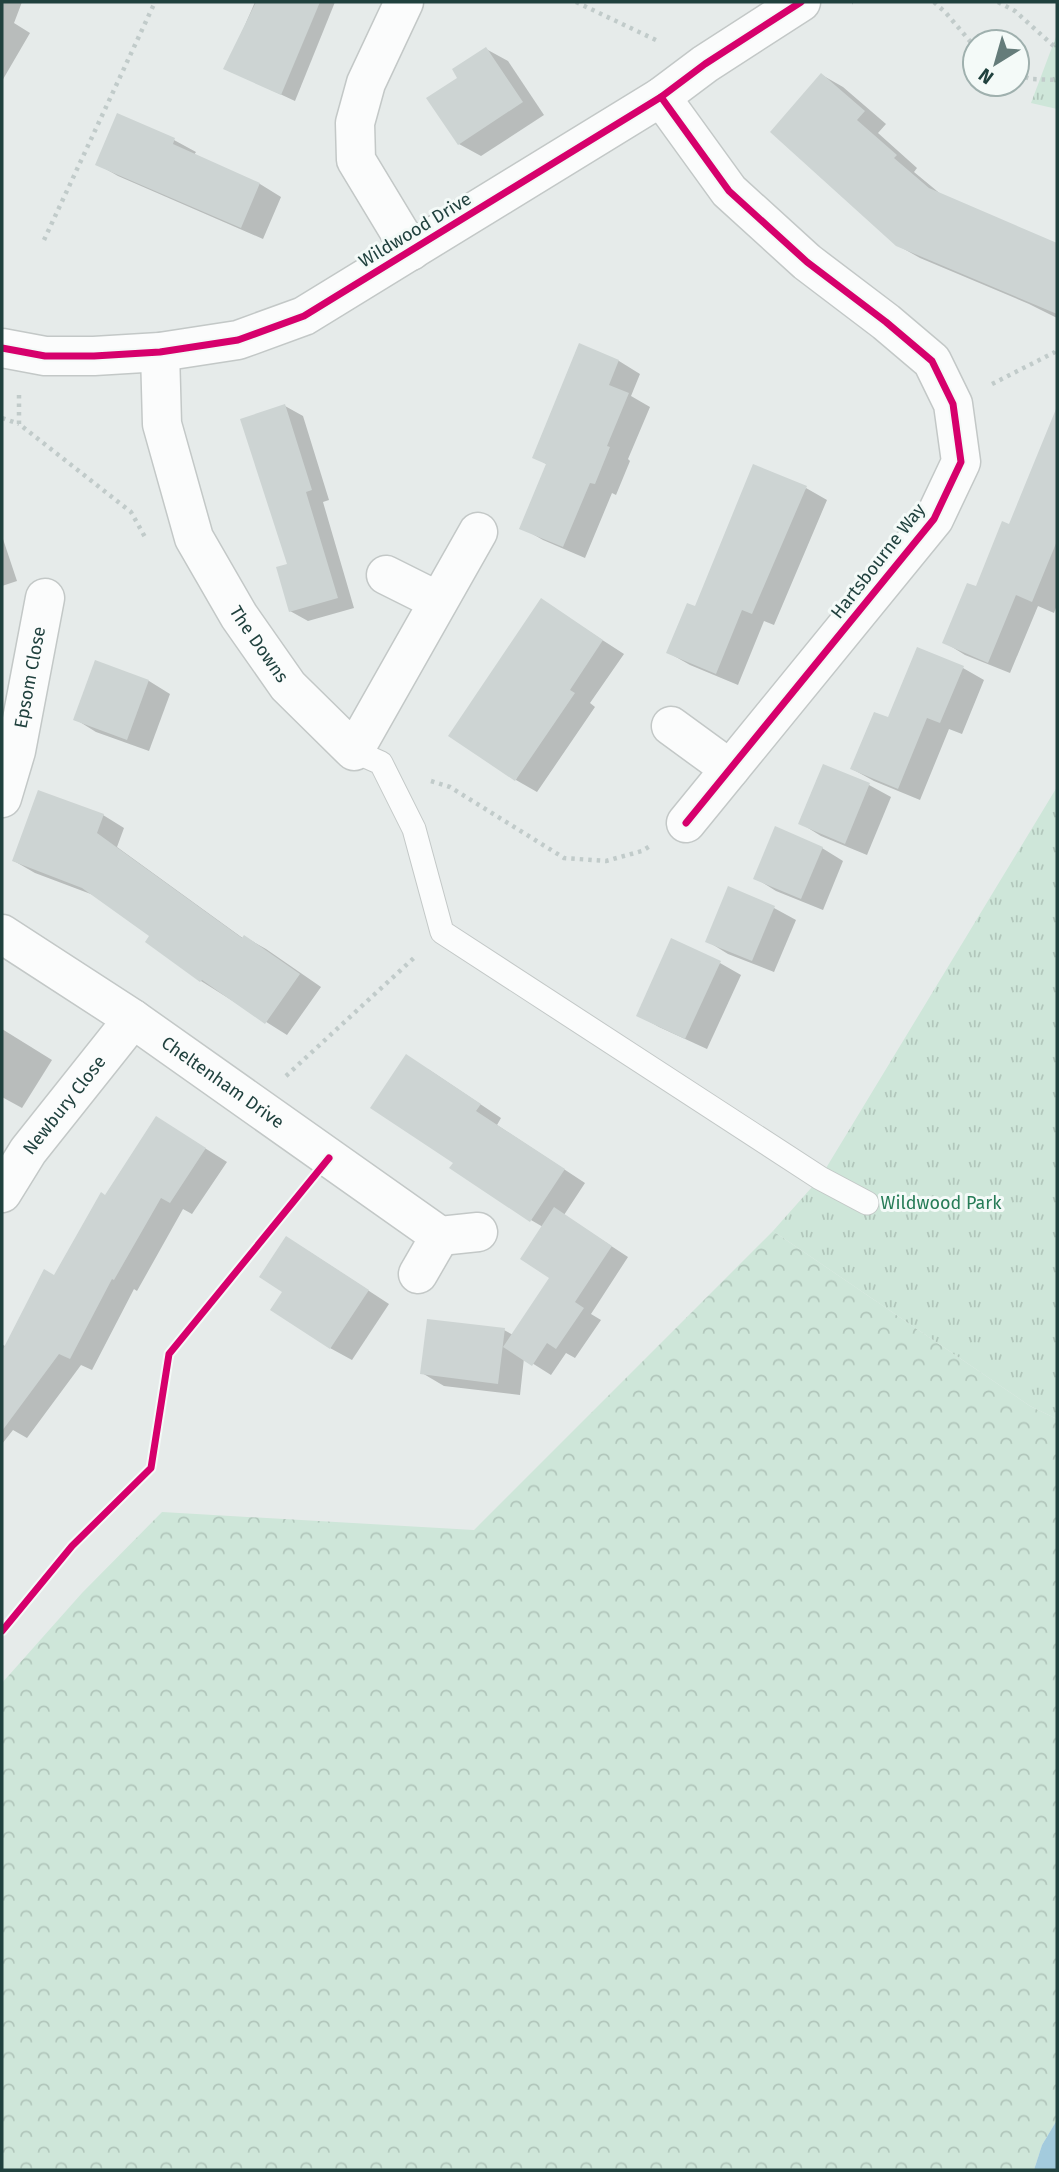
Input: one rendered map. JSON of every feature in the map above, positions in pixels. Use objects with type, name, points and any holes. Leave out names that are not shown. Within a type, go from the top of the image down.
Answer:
[{"type":"street","points":[[404,2],[366,83],[355,123],[356,160],[411,251]]},
{"type":"street","name":"Wildwood Drive","points":[[2,348],[44,356],[160,352],[238,340],[304,316],[661,97],[705,64],[801,2]]},
{"type":"street","name":"Hartsbourne Way","points":[[661,97],[729,191],[807,262],[932,361],[953,404],[961,462],[934,519],[686,823]]},
{"type":"street","name":"The Downs","points":[[160,352],[162,424],[194,538],[239,617],[288,686],[368,757]]},
{"type":"street","points":[[368,757],[438,601],[478,532]]},
{"type":"street","points":[[386,575],[438,601]]},
{"type":"street","name":"Epsom Close","points":[[2,798],[16,751],[45,598]]},
{"type":"street","points":[[670,726],[730,769]]},
{"type":"street","name":"Cheltenham Drive","points":[[2,934],[134,1019],[440,1236]]},
{"type":"street","name":"Newbury Close","points":[[2,1193],[28,1152],[134,1019]]},
{"type":"street","points":[[418,1274],[440,1236],[478,1232]]},
{"type":"lane","points":[[368,757],[414,829],[442,932],[820,1178],[867,1203]]},
{"type":"path","points":[[44,240],[155,2]]},
{"type":"path","points":[[576,2],[705,64]]},
{"type":"path","points":[[934,2],[961,32]]},
{"type":"path","points":[[998,2],[1016,11],[1057,49]]},
{"type":"path","points":[[1031,79],[1057,80]]},
{"type":"path","points":[[953,404],[1055,352],[1057,348]]},
{"type":"path","points":[[19,384],[19,424]]},
{"type":"path","points":[[2,418],[19,424],[131,512],[151,547]]},
{"type":"path","points":[[368,757],[450,788],[564,858],[606,861],[642,851],[686,823]]},
{"type":"path","points":[[256,1105],[442,932]]},
{"type":"green space","points":[[1057,34],[1057,109],[1031,103]]},
{"type":"green space","name":"Wildwood Park","points":[[1057,787],[1057,1419],[1030,1406],[773,1231],[820,1178]]},
{"type":"green space","points":[[773,1231],[1030,1406],[1057,1419],[1057,2120],[1042,2145],[1034,2170],[2,2170],[2,1683],[82,1593],[162,1512],[474,1530]]},
{"type":"water","points":[[1057,2120],[1057,2170],[1034,2170],[1042,2145]]},
{"type":"building","points":[[256,2],[320,2],[281,95],[223,69]]},
{"type":"building","points":[[486,47],[523,102],[458,145],[426,98],[457,78],[452,69]]},
{"type":"building","points":[[821,73],[865,111],[857,120],[897,155],[894,158],[929,188],[1057,243],[1057,314],[896,246],[770,132]]},
{"type":"building","points":[[117,113],[175,138],[173,144],[260,183],[241,228],[95,165]]},
{"type":"building","points":[[579,343],[619,360],[609,385],[629,393],[595,484],[590,483],[563,547],[519,529],[546,464],[532,458]]},
{"type":"building","points":[[285,404],[312,490],[306,492],[338,598],[289,612],[276,567],[287,564],[240,419]]},
{"type":"building","points":[[1056,409],[1057,541],[1032,602],[1016,595],[988,663],[942,643],[967,583],[976,586],[1002,521],[1009,524]]},
{"type":"building","points":[[753,464],[807,486],[752,614],[742,610],[716,674],[666,653],[687,603],[695,606]]},
{"type":"building","points":[[541,598],[603,640],[570,690],[575,693],[515,781],[448,736]]},
{"type":"building","points":[[917,647],[964,666],[940,723],[927,718],[898,789],[850,769],[874,712],[888,717]]},
{"type":"building","points":[[95,660],[149,680],[127,740],[73,720]]},
{"type":"building","points":[[823,764],[870,783],[845,844],[798,824]]},
{"type":"building","points":[[38,790],[104,814],[97,833],[242,938],[244,935],[300,974],[265,1024],[145,942],[149,936],[82,888],[12,861]]},
{"type":"building","points":[[775,826],[823,847],[801,899],[753,879]]},
{"type":"building","points":[[728,886],[775,906],[752,961],[705,942]]},
{"type":"building","points":[[671,938],[721,961],[685,1039],[636,1016]]},
{"type":"building","points":[[406,1054],[481,1104],[476,1111],[565,1169],[530,1222],[449,1168],[453,1163],[370,1108]]},
{"type":"building","points":[[156,1116],[206,1148],[170,1203],[161,1198],[114,1280],[112,1279],[70,1359],[59,1354],[2,1431],[2,1351],[44,1269],[54,1275],[101,1192],[105,1195]]},
{"type":"building","points":[[554,1207],[612,1246],[575,1302],[584,1308],[556,1349],[547,1343],[532,1366],[503,1347],[549,1278],[520,1259]]},
{"type":"building","points":[[286,1236],[369,1290],[330,1349],[270,1310],[282,1292],[259,1277]]},
{"type":"building","points":[[427,1319],[505,1328],[498,1384],[420,1374]]},
{"type":"cycle path","points":[[2,348],[45,356],[160,352],[238,340],[304,316],[661,97],[705,64],[801,2]]},
{"type":"cycle path","points":[[661,97],[729,191],[807,262],[932,361],[953,404],[961,462],[934,519],[686,823]]},
{"type":"cycle path","points":[[2,1631],[72,1546],[151,1468],[169,1354],[329,1158]]}]
